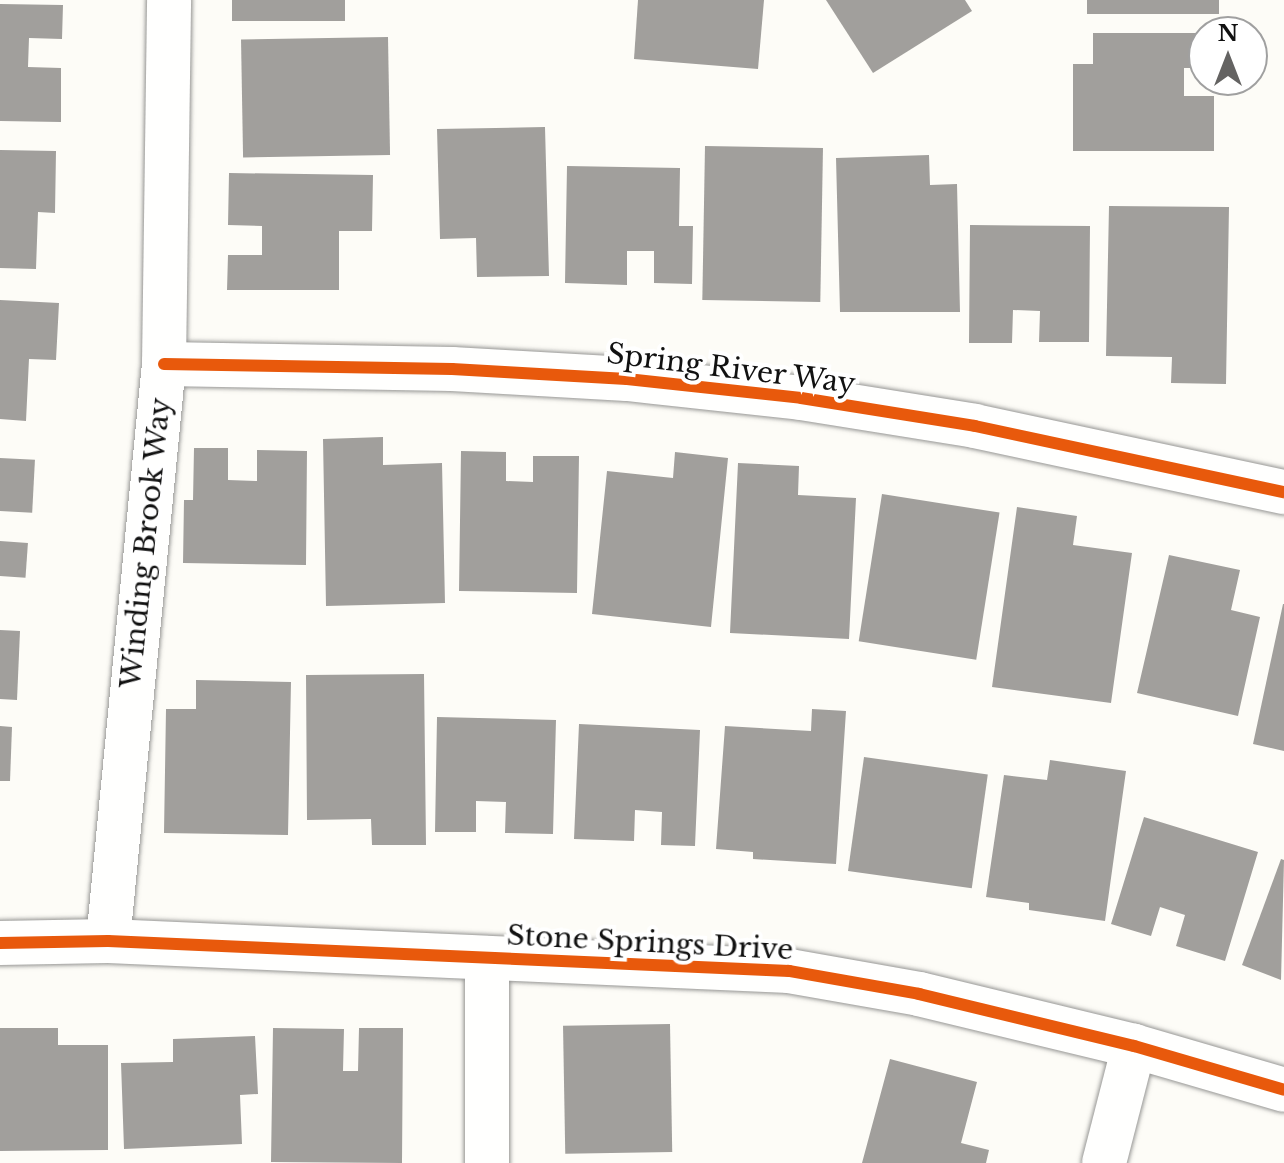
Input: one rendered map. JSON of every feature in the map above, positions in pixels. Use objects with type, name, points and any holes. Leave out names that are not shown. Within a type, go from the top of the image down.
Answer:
[{"type":"street","name":"Winding Brook Way","points":[[108,941],[164,364],[169,0]]},
{"type":"street","name":"Spring River Way","points":[[164,364],[452,369],[627,379],[801,398],[975,426],[1284,492]]},
{"type":"street","name":"Stone Springs Drive","points":[[0,943],[108,941],[789,971],[919,994],[1134,1046],[1284,1090]]},
{"type":"street","points":[[487,958],[487,1163]]},
{"type":"street","points":[[1104,1163],[1134,1046]]},
{"type":"building","points":[[232,0],[345,0],[345,21],[232,21]]},
{"type":"building","points":[[638,0],[764,0],[758,69],[634,59]]},
{"type":"building","points":[[826,0],[965,0],[972,11],[873,73]]},
{"type":"building","points":[[1087,0],[1219,0],[1219,14],[1087,14]]},
{"type":"building","points":[[0,4],[63,5],[62,39],[29,38],[28,67],[61,68],[61,122],[0,121]]},
{"type":"building","points":[[1093,33],[1188,33],[1184,96],[1214,96],[1214,151],[1073,151],[1073,64],[1093,64]]},
{"type":"building","points":[[388,37],[390,155],[243,158],[241,40]]},
{"type":"building","points":[[545,127],[549,276],[477,277],[476,238],[440,239],[437,129]]},
{"type":"building","points":[[705,146],[823,148],[820,302],[702,300]]},
{"type":"building","points":[[0,150],[56,151],[55,213],[38,212],[36,269],[0,268]]},
{"type":"building","points":[[929,155],[930,185],[957,184],[960,312],[840,312],[836,158]]},
{"type":"building","points":[[567,166],[680,168],[679,226],[693,226],[692,284],[654,283],[654,251],[627,251],[627,285],[565,283]]},
{"type":"building","points":[[229,173],[373,175],[372,231],[339,231],[339,290],[227,290],[228,255],[262,255],[262,226],[228,225]]},
{"type":"building","points":[[1109,206],[1229,207],[1226,384],[1171,383],[1172,357],[1106,356]]},
{"type":"building","points":[[970,225],[1090,226],[1089,342],[1039,342],[1040,311],[1013,310],[1012,343],[969,343]]},
{"type":"building","points":[[0,300],[59,303],[56,360],[29,359],[26,421],[0,419]]},
{"type":"building","points":[[383,437],[383,465],[442,463],[445,603],[326,606],[323,439]]},
{"type":"building","points":[[194,448],[228,448],[228,480],[257,481],[257,450],[307,451],[306,565],[183,563],[184,500],[193,500]]},
{"type":"building","points":[[461,451],[506,452],[506,481],[533,482],[533,456],[579,456],[577,593],[459,591]]},
{"type":"building","points":[[675,452],[728,458],[711,627],[592,614],[607,471],[673,478]]},
{"type":"building","points":[[0,458],[35,460],[32,513],[0,511]]},
{"type":"building","points":[[738,463],[799,466],[798,495],[856,498],[849,639],[730,633]]},
{"type":"building","points":[[882,494],[1000,513],[976,660],[859,641]]},
{"type":"building","points":[[1017,507],[1077,516],[1073,545],[1132,553],[1111,703],[992,687]]},
{"type":"building","points":[[0,541],[28,543],[25,578],[0,576]]},
{"type":"building","points":[[1169,555],[1240,570],[1231,610],[1260,617],[1238,716],[1137,693]]},
{"type":"building","points":[[1284,604],[1284,751],[1253,744]]},
{"type":"building","points":[[0,630],[20,631],[17,700],[0,699]]},
{"type":"building","points":[[424,674],[426,845],[372,845],[371,819],[307,820],[306,675]]},
{"type":"building","points":[[196,680],[291,682],[288,835],[164,833],[166,709],[196,709]]},
{"type":"building","points":[[812,709],[846,711],[836,864],[753,859],[753,852],[716,849],[725,726],[811,731]]},
{"type":"building","points":[[437,717],[556,720],[553,834],[505,833],[506,802],[476,801],[476,832],[435,832]]},
{"type":"building","points":[[579,724],[700,730],[695,846],[661,845],[662,812],[635,810],[634,841],[574,839]]},
{"type":"building","points":[[0,726],[12,727],[10,781],[0,781]]},
{"type":"building","points":[[864,757],[988,774],[972,888],[848,871]]},
{"type":"building","points":[[1050,760],[1126,771],[1105,921],[1029,910],[1029,903],[986,897],[1004,775],[1047,780]]},
{"type":"building","points":[[1144,817],[1258,852],[1225,961],[1176,946],[1185,915],[1160,907],[1151,936],[1111,924]]},
{"type":"building","points":[[1281,859],[1284,860],[1281,980],[1242,965]]},
{"type":"building","points":[[670,1024],[672,1152],[565,1154],[563,1026]]},
{"type":"building","points":[[0,1028],[58,1028],[58,1045],[108,1045],[108,1150],[0,1151]]},
{"type":"building","points":[[273,1028],[344,1029],[343,1071],[358,1071],[359,1028],[403,1028],[402,1163],[271,1162]]},
{"type":"building","points":[[255,1036],[258,1094],[240,1095],[242,1144],[124,1149],[121,1063],[173,1062],[173,1039]]},
{"type":"building","points":[[890,1059],[977,1082],[961,1143],[989,1150],[986,1163],[862,1163]]},
{"type":"cycle path","points":[[164,364],[452,369],[627,379],[801,398],[975,426],[1284,492]]},
{"type":"cycle path","points":[[0,943],[108,941],[789,971],[919,994],[1134,1046],[1284,1090]]}]
